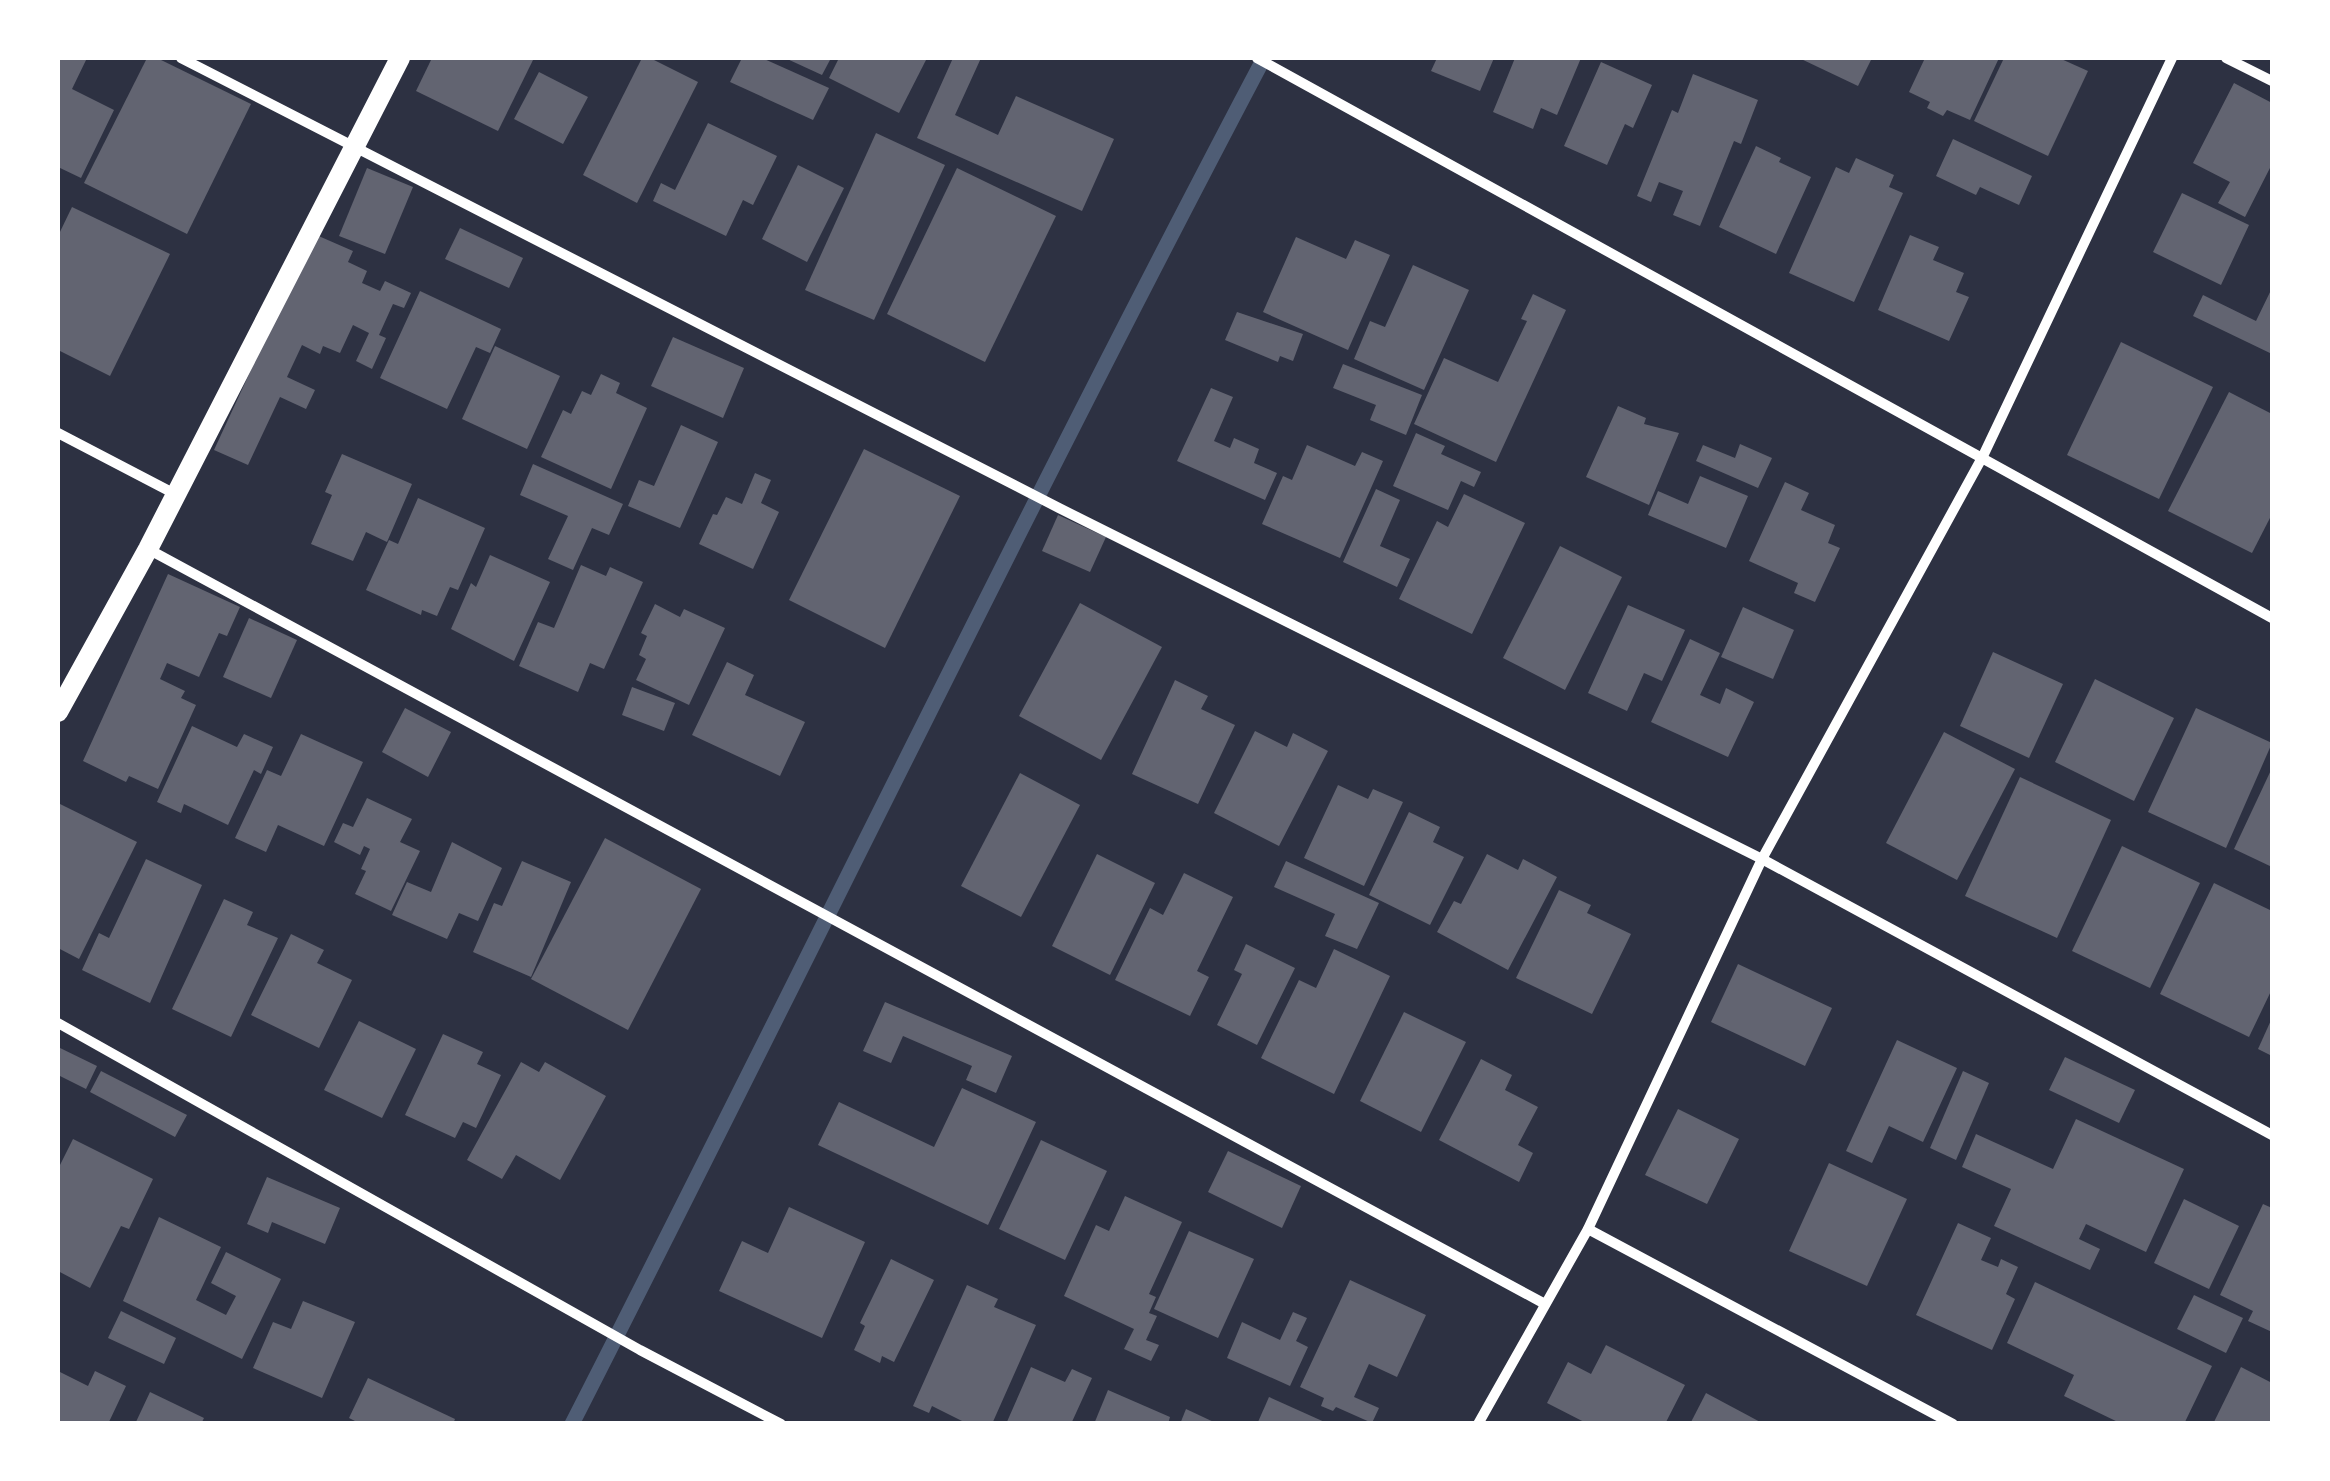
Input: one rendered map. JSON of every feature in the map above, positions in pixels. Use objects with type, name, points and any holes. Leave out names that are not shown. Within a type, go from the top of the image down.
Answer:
[{"type":"main road","points":[[58,712],[148,549],[400,58]]},
{"type":"street","points":[[181,58],[1076,517],[1762,860],[2272,1135]]},
{"type":"street","points":[[1258,58],[2272,618]]},
{"type":"street","points":[[1478,1424],[1588,1228],[1762,860],[1983,456],[2172,58]]},
{"type":"street","points":[[2226,58],[2272,81]]},
{"type":"street","points":[[58,432],[176,494]]},
{"type":"street","points":[[148,549],[1545,1304]]},
{"type":"street","points":[[58,1024],[623,1341],[781,1424]]},
{"type":"street","points":[[1588,1228],[1953,1424]]},
{"type":"building","points":[[58,58],[87,58],[72,89],[114,110],[81,178],[58,167]]},
{"type":"building","points":[[147,58],[157,58],[251,104],[187,234],[84,183]]},
{"type":"building","points":[[432,58],[534,58],[498,131],[416,91]]},
{"type":"building","points":[[642,58],[650,58],[698,82],[637,203],[583,175]]},
{"type":"building","points":[[742,58],[762,58],[829,88],[813,120],[730,82]]},
{"type":"building","points":[[785,58],[831,58],[822,75]]},
{"type":"building","points":[[839,58],[927,58],[899,113],[829,78]]},
{"type":"building","points":[[953,58],[981,58],[955,115],[998,135],[1016,96],[1114,139],[1082,211],[917,138]]},
{"type":"building","points":[[1437,58],[1494,58],[1480,91],[1431,71]]},
{"type":"building","points":[[1515,58],[1581,58],[1557,115],[1541,108],[1533,129],[1493,112]]},
{"type":"building","points":[[1799,58],[1872,58],[1858,86]]},
{"type":"building","points":[[1925,58],[1999,58],[1970,120],[1947,110],[1943,116],[1927,108],[1930,102],[1909,92]]},
{"type":"building","points":[[2004,58],[2059,58],[2088,71],[2048,156],[1974,121]]},
{"type":"building","points":[[1601,62],[1652,85],[1633,128],[1625,124],[1607,165],[1564,146]]},
{"type":"building","points":[[539,72],[588,97],[563,144],[514,119]]},
{"type":"building","points":[[1693,74],[1758,100],[1741,144],[1734,141],[1700,226],[1673,215],[1683,191],[1659,182],[1651,202],[1637,196],[1672,110],[1678,113]]},
{"type":"building","points":[[2234,83],[2272,103],[2272,164],[2245,217],[2218,203],[2230,182],[2193,163]]},
{"type":"building","points":[[708,123],[777,156],[753,205],[743,200],[726,236],[653,201],[661,183],[675,190]]},
{"type":"building","points":[[876,133],[945,165],[874,320],[805,290]]},
{"type":"building","points":[[1953,139],[2032,176],[2019,205],[1980,187],[1976,195],[1936,176]]},
{"type":"building","points":[[1756,146],[1811,177],[1776,254],[1719,227]]},
{"type":"building","points":[[1856,158],[1894,175],[1889,187],[1903,193],[1854,302],[1789,273],[1836,167],[1849,173]]},
{"type":"building","points":[[798,165],[844,188],[807,262],[762,239]]},
{"type":"building","points":[[367,168],[413,187],[385,254],[339,236]]},
{"type":"building","points":[[957,168],[1056,216],[985,362],[887,314]]},
{"type":"building","points":[[2182,193],[2249,225],[2221,285],[2153,252]]},
{"type":"building","points":[[72,207],[170,254],[110,376],[58,350],[58,236]]},
{"type":"building","points":[[460,228],[523,258],[509,288],[445,259]]},
{"type":"building","points":[[314,234],[353,251],[348,262],[367,271],[362,283],[380,291],[385,281],[411,293],[404,308],[393,304],[379,335],[386,338],[372,369],[356,361],[369,333],[353,325],[340,353],[323,346],[320,354],[302,345],[287,377],[315,390],[306,409],[280,397],[248,465],[214,450]]},
{"type":"building","points":[[1910,235],[1939,247],[1933,260],[1964,273],[1956,292],[1969,297],[1949,341],[1878,310]]},
{"type":"building","points":[[1296,237],[1346,259],[1355,240],[1390,255],[1348,350],[1263,312]]},
{"type":"building","points":[[1413,265],[1469,290],[1424,390],[1354,359],[1370,321],[1385,327]]},
{"type":"building","points":[[2272,288],[2272,354],[2193,316],[2203,295],[2256,321]]},
{"type":"building","points":[[420,291],[501,329],[490,353],[476,347],[447,409],[380,378]]},
{"type":"building","points":[[1533,294],[1566,310],[1496,462],[1414,424],[1444,358],[1498,382],[1527,321],[1521,319]]},
{"type":"building","points":[[1237,312],[1303,334],[1293,361],[1280,356],[1278,362],[1225,340]]},
{"type":"building","points":[[673,337],[744,368],[723,418],[651,386]]},
{"type":"building","points":[[2121,342],[2213,387],[2159,499],[2067,455]]},
{"type":"building","points":[[495,346],[560,376],[527,449],[462,419]]},
{"type":"building","points":[[1343,364],[1422,395],[1406,435],[1370,420],[1376,405],[1333,388]]},
{"type":"building","points":[[601,374],[620,383],[616,393],[647,408],[611,489],[541,457],[563,410],[571,414],[582,391],[591,395]]},
{"type":"building","points":[[1211,388],[1233,397],[1214,441],[1230,448],[1234,438],[1259,449],[1254,463],[1277,473],[1265,500],[1177,461]]},
{"type":"building","points":[[2229,392],[2272,414],[2272,514],[2252,553],[2168,511]]},
{"type":"building","points":[[1618,406],[1646,418],[1644,424],[1679,433],[1649,505],[1586,477]]},
{"type":"building","points":[[681,425],[718,442],[680,528],[628,506],[639,480],[654,486]]},
{"type":"building","points":[[1416,433],[1445,446],[1441,454],[1481,472],[1474,487],[1461,481],[1448,510],[1393,486]]},
{"type":"building","points":[[1740,444],[1772,458],[1758,488],[1696,461],[1703,445],[1735,458]]},
{"type":"building","points":[[1307,445],[1355,466],[1362,452],[1383,461],[1340,558],[1262,524],[1283,476],[1292,480]]},
{"type":"building","points":[[864,449],[960,496],[885,648],[789,600]]},
{"type":"building","points":[[342,454],[412,484],[387,542],[366,532],[353,561],[311,544],[332,495],[325,492]]},
{"type":"building","points":[[533,464],[623,504],[609,535],[592,528],[573,570],[548,559],[568,516],[520,495]]},
{"type":"building","points":[[755,473],[771,480],[761,503],[779,512],[753,569],[699,544],[726,497],[742,504]]},
{"type":"building","points":[[1700,476],[1748,496],[1726,548],[1648,515],[1658,491],[1688,504]]},
{"type":"building","points":[[1785,482],[1809,493],[1801,510],[1835,525],[1828,543],[1840,548],[1815,602],[1794,593],[1798,583],[1749,561]]},
{"type":"building","points":[[1376,489],[1400,500],[1380,546],[1410,559],[1397,587],[1343,562]]},
{"type":"building","points":[[1464,494],[1525,523],[1472,634],[1399,599],[1437,521],[1448,527]]},
{"type":"building","points":[[418,498],[485,528],[458,590],[450,587],[437,616],[422,610],[421,615],[366,590],[389,540],[398,544]]},
{"type":"building","points":[[1058,515],[1106,537],[1090,572],[1042,551]]},
{"type":"building","points":[[1560,546],[1622,577],[1565,690],[1503,658]]},
{"type":"building","points":[[490,555],[550,582],[514,661],[451,629],[471,583],[476,587]]},
{"type":"building","points":[[581,565],[606,576],[610,567],[643,582],[604,669],[590,663],[578,692],[519,666],[538,622],[554,628]]},
{"type":"building","points":[[168,574],[240,607],[227,636],[219,633],[199,677],[167,663],[160,679],[185,691],[181,698],[196,705],[158,789],[129,776],[126,782],[83,761]]},
{"type":"building","points":[[1080,603],[1162,647],[1101,760],[1019,716]]},
{"type":"building","points":[[655,604],[680,617],[684,609],[725,628],[689,705],[636,680],[646,659],[639,655],[647,636],[641,633]]},
{"type":"building","points":[[1628,605],[1685,630],[1662,681],[1644,673],[1627,711],[1588,693]]},
{"type":"building","points":[[1743,607],[1794,630],[1773,679],[1721,657]]},
{"type":"building","points":[[249,618],[297,640],[271,698],[223,677]]},
{"type":"building","points":[[1690,639],[1720,653],[1700,695],[1720,704],[1726,688],[1754,702],[1728,757],[1651,722]]},
{"type":"building","points":[[1993,652],[2063,684],[2029,758],[1960,726]]},
{"type":"building","points":[[727,662],[754,675],[745,695],[805,722],[780,776],[692,735]]},
{"type":"building","points":[[2095,679],[2174,718],[2134,801],[2055,762]]},
{"type":"building","points":[[1175,680],[1208,696],[1201,709],[1235,725],[1198,804],[1132,774]]},
{"type":"building","points":[[632,687],[675,703],[664,731],[622,715]]},
{"type":"building","points":[[405,708],[451,732],[428,777],[382,752]]},
{"type":"building","points":[[2196,708],[2272,743],[2226,848],[2148,812]]},
{"type":"building","points":[[192,726],[237,747],[244,734],[273,747],[261,774],[254,770],[228,825],[184,804],[181,813],[157,802]]},
{"type":"building","points":[[1255,731],[1287,747],[1293,733],[1328,751],[1279,846],[1214,813]]},
{"type":"building","points":[[1944,732],[2015,769],[1957,880],[1886,843]]},
{"type":"building","points":[[301,734],[363,762],[324,846],[278,825],[266,852],[235,838],[267,770],[281,776]]},
{"type":"building","points":[[2272,768],[2272,867],[2234,849]]},
{"type":"building","points":[[1020,773],[1080,805],[1021,917],[961,886]]},
{"type":"building","points":[[2020,777],[2111,820],[2057,938],[1965,896]]},
{"type":"building","points":[[1338,785],[1368,799],[1373,789],[1403,802],[1364,886],[1304,858]]},
{"type":"building","points":[[367,798],[412,819],[400,842],[420,851],[391,911],[355,894],[366,871],[361,869],[370,849],[364,846],[360,855],[334,842],[343,823],[353,827]]},
{"type":"building","points":[[58,803],[137,842],[79,959],[58,948]]},
{"type":"building","points":[[1409,812],[1440,827],[1433,842],[1464,857],[1430,925],[1369,895]]},
{"type":"building","points":[[605,838],[701,889],[628,1030],[531,979]]},
{"type":"building","points":[[452,842],[502,868],[478,921],[459,913],[447,939],[392,915],[407,882],[431,892]]},
{"type":"building","points":[[2122,846],[2200,883],[2150,988],[2072,951]]},
{"type":"building","points":[[1097,854],[1155,883],[1110,975],[1052,946]]},
{"type":"building","points":[[1487,854],[1518,870],[1523,859],[1557,877],[1508,970],[1437,932],[1454,901],[1461,904]]},
{"type":"building","points":[[146,859],[202,885],[150,1003],[82,970],[99,933],[109,938]]},
{"type":"building","points":[[522,861],[571,882],[531,977],[473,952],[494,903],[502,906]]},
{"type":"building","points":[[1286,861],[1379,903],[1357,949],[1325,936],[1335,914],[1274,887]]},
{"type":"building","points":[[1184,873],[1233,897],[1197,971],[1209,977],[1190,1016],[1115,980],[1150,908],[1163,915]]},
{"type":"building","points":[[2214,883],[2272,911],[2272,989],[2249,1037],[2160,994]]},
{"type":"building","points":[[1559,890],[1591,905],[1587,913],[1631,934],[1592,1014],[1516,978]]},
{"type":"building","points":[[224,899],[253,912],[247,925],[278,938],[231,1037],[172,1009]]},
{"type":"building","points":[[291,934],[324,950],[317,963],[352,980],[319,1048],[251,1015]]},
{"type":"building","points":[[1246,944],[1295,968],[1257,1045],[1217,1025],[1242,974],[1234,970]]},
{"type":"building","points":[[1334,949],[1390,976],[1334,1094],[1261,1058],[1299,980],[1316,988]]},
{"type":"building","points":[[1738,964],[1832,1008],[1805,1066],[1711,1022]]},
{"type":"building","points":[[885,1002],[1012,1056],[996,1093],[966,1080],[972,1066],[903,1036],[891,1063],[863,1051]]},
{"type":"building","points":[[1404,1012],[1466,1042],[1421,1132],[1360,1101]]},
{"type":"building","points":[[2272,1018],[2272,1056],[2258,1049]]},
{"type":"building","points":[[359,1021],[416,1049],[382,1118],[324,1090]]},
{"type":"building","points":[[443,1034],[483,1052],[477,1064],[501,1075],[476,1128],[463,1122],[455,1138],[405,1115]]},
{"type":"building","points":[[1897,1040],[1957,1068],[1923,1142],[1889,1126],[1872,1163],[1846,1151]]},
{"type":"building","points":[[58,1047],[97,1066],[86,1089],[58,1075]]},
{"type":"building","points":[[2065,1057],[2135,1090],[2119,1123],[2049,1090]]},
{"type":"building","points":[[1481,1059],[1512,1075],[1505,1090],[1538,1107],[1518,1145],[1533,1153],[1519,1182],[1439,1140]]},
{"type":"building","points":[[521,1062],[539,1072],[545,1062],[606,1096],[560,1180],[516,1155],[502,1179],[467,1160]]},
{"type":"building","points":[[101,1071],[187,1115],[175,1137],[90,1092]]},
{"type":"building","points":[[1963,1071],[1989,1083],[1956,1160],[1930,1148]]},
{"type":"building","points":[[962,1088],[1036,1122],[988,1225],[818,1145],[839,1102],[934,1147]]},
{"type":"building","points":[[1678,1109],[1739,1139],[1707,1204],[1645,1175]]},
{"type":"building","points":[[2076,1119],[2184,1169],[2146,1252],[2086,1224],[2079,1239],[2100,1249],[2090,1270],[1994,1226],[2011,1189],[1962,1167],[1976,1134],[2053,1169]]},
{"type":"building","points":[[73,1139],[153,1179],[129,1229],[121,1226],[90,1288],[58,1271],[58,1169]]},
{"type":"building","points":[[1041,1140],[1107,1171],[1065,1260],[999,1229]]},
{"type":"building","points":[[1228,1151],[1301,1186],[1282,1228],[1208,1192]]},
{"type":"building","points":[[1829,1163],[1907,1199],[1867,1286],[1789,1251]]},
{"type":"building","points":[[267,1177],[340,1208],[325,1244],[272,1222],[268,1233],[247,1224]]},
{"type":"building","points":[[1125,1196],[1182,1222],[1149,1294],[1156,1297],[1149,1313],[1157,1316],[1146,1340],[1159,1345],[1151,1361],[1124,1349],[1134,1329],[1064,1296],[1096,1225],[1109,1231]]},
{"type":"building","points":[[2184,1199],[2239,1226],[2209,1289],[2154,1263]]},
{"type":"building","points":[[2263,1204],[2272,1208],[2272,1332],[2248,1321],[2253,1311],[2220,1295]]},
{"type":"building","points":[[789,1207],[865,1242],[822,1338],[719,1291],[742,1241],[768,1253]]},
{"type":"building","points":[[159,1217],[221,1247],[196,1300],[226,1315],[236,1296],[211,1283],[226,1252],[281,1279],[242,1359],[123,1301]]},
{"type":"building","points":[[1958,1223],[1991,1238],[1981,1260],[1998,1267],[2001,1259],[2018,1267],[2006,1294],[2015,1299],[1992,1350],[1916,1315]]},
{"type":"building","points":[[1189,1231],[1254,1259],[1218,1338],[1154,1309]]},
{"type":"building","points":[[891,1259],[934,1280],[894,1362],[882,1356],[880,1363],[854,1350],[865,1326],[860,1323]]},
{"type":"building","points":[[1350,1280],[1426,1315],[1397,1377],[1369,1364],[1354,1397],[1379,1408],[1372,1423],[1336,1407],[1333,1411],[1321,1406],[1324,1398],[1300,1387]]},
{"type":"building","points":[[2035,1282],[2212,1366],[2184,1424],[2122,1424],[2064,1396],[2074,1375],[2007,1343]]},
{"type":"building","points":[[967,1285],[998,1299],[994,1307],[1036,1325],[992,1424],[968,1424],[932,1406],[929,1413],[913,1406]]},
{"type":"building","points":[[2194,1295],[2243,1318],[2226,1353],[2177,1329]]},
{"type":"building","points":[[303,1301],[355,1322],[322,1398],[253,1368],[273,1322],[291,1329]]},
{"type":"building","points":[[121,1311],[176,1338],[164,1364],[108,1338]]},
{"type":"building","points":[[1293,1312],[1307,1318],[1296,1341],[1308,1347],[1290,1386],[1227,1358],[1242,1322],[1280,1340]]},
{"type":"building","points":[[1606,1345],[1685,1385],[1665,1424],[1588,1424],[1547,1403],[1568,1362],[1591,1374]]},
{"type":"building","points":[[1031,1367],[1065,1382],[1072,1369],[1092,1378],[1071,1424],[1006,1424]]},
{"type":"building","points":[[2241,1367],[2272,1383],[2272,1424],[2213,1424]]},
{"type":"building","points":[[58,1371],[88,1386],[95,1371],[126,1386],[108,1424],[58,1424]]},
{"type":"building","points":[[368,1378],[455,1419],[453,1424],[361,1424],[349,1418]]},
{"type":"building","points":[[1108,1390],[1170,1417],[1168,1424],[1094,1424]]},
{"type":"building","points":[[150,1392],[204,1418],[201,1424],[135,1424]]},
{"type":"building","points":[[1706,1393],[1764,1424],[1690,1424]]},
{"type":"building","points":[[1269,1397],[1329,1424],[1258,1422]]},
{"type":"building","points":[[1186,1409],[1218,1424],[1180,1424]]},
{"type":"waterway","points":[[572,1424],[1088,398],[1264,58]]}]
